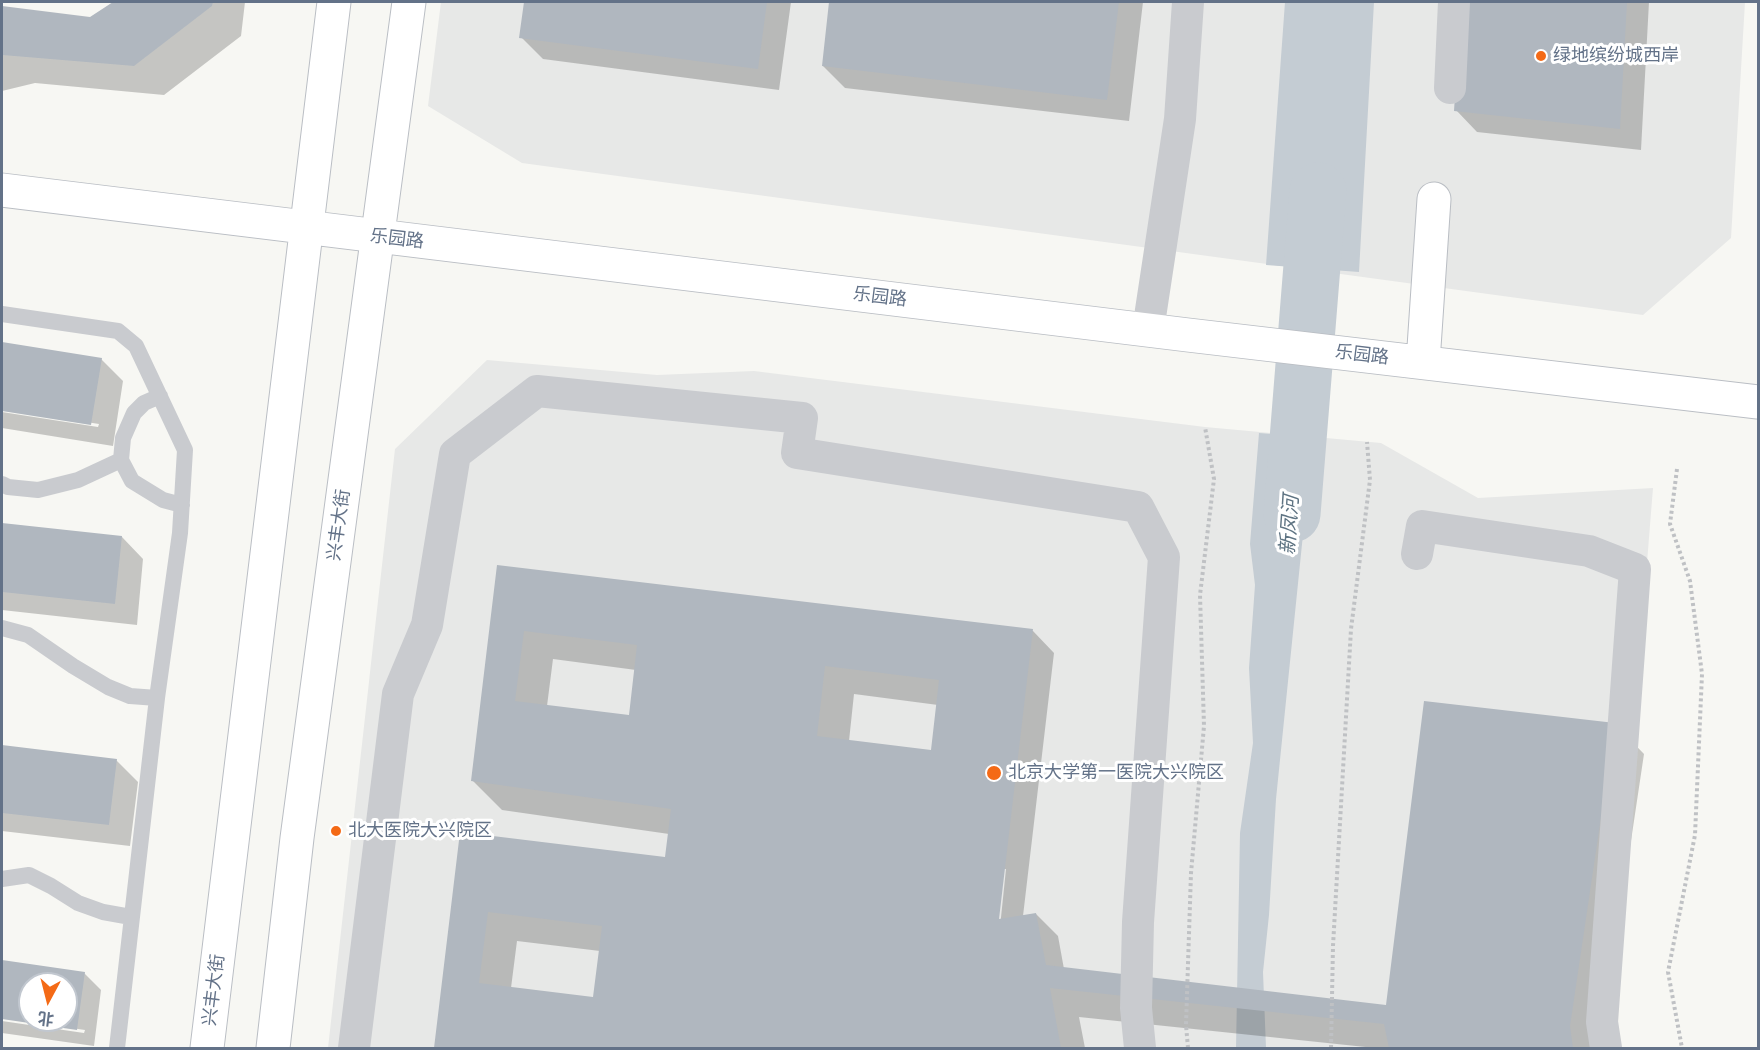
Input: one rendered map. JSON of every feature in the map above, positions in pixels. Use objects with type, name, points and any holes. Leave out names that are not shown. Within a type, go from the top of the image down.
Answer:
[{"type":"main road","name":"兴丰大街","points":[[207,1048],[334,2]]},
{"type":"main road","name":"兴丰大街","points":[[273,1048],[298,826],[409,2]]},
{"type":"main road","name":"乐园路","points":[[2,190],[1188,335],[1758,402]]},
{"type":"main road","points":[[1423,362],[1434,199]]},
{"type":"street","points":[[1148,330],[1179,119],[1188,2]]},
{"type":"street","points":[[1450,88],[1454,2]]},
{"type":"street","points":[[354,1048],[398,694],[427,625],[455,454],[537,391],[802,418],[797,453],[1138,507],[1164,557],[1138,922],[1136,1008],[1140,1048]]},
{"type":"street","points":[[1417,554],[1422,526],[1589,550],[1635,569],[1602,1022],[1606,1048]]},
{"type":"lane","points":[[2,314],[118,331],[136,346],[185,450],[180,532],[131,917],[117,1048]]},
{"type":"lane","points":[[160,396],[144,403],[134,412],[123,438],[121,460],[132,481],[163,500],[182,505]]},
{"type":"lane","points":[[2,483],[8,487],[38,490],[78,480],[121,460]]},
{"type":"lane","points":[[2,628],[28,635],[108,687],[130,696],[158,698]]},
{"type":"lane","points":[[2,879],[29,875],[78,903],[103,912],[131,917]]},
{"type":"path","points":[[1188,1048],[1186,1025],[1191,873],[1204,726],[1200,595],[1214,479],[1205,427]]},
{"type":"path","points":[[1331,1048],[1333,946],[1351,629],[1370,480],[1367,442]]},
{"type":"path","points":[[1677,469],[1670,524],[1690,581],[1702,674],[1695,835],[1668,972],[1682,1048]]},
{"type":"shaded area","points":[[441,2],[1745,2],[1731,238],[1643,315],[522,163],[428,106]]},
{"type":"shaded area","name":"北京大学第一医院大兴院区","points":[[487,360],[657,375],[754,371],[1205,427],[1381,443],[1478,498],[1653,488],[1608,1048],[328,1048],[395,449]]},
{"type":"water","points":[[1285,2],[1374,2],[1359,272],[1266,265]]},
{"type":"water","points":[[1259,433],[1309,437],[1305,462],[1306,505],[1276,799],[1263,972],[1266,1048],[1236,1048],[1240,833],[1253,743],[1249,668],[1255,585],[1250,544]]},
{"type":"building","points":[[113,2],[213,2],[212,6],[134,66],[2,55],[2,6],[90,17]]},
{"type":"building","points":[[524,2],[767,2],[758,69],[519,38]]},
{"type":"building","points":[[829,2],[1119,2],[1107,100],[822,66]]},
{"type":"building","name":"绿地缤纷城西岸","points":[[1461,2],[1627,2],[1620,129],[1454,111]]},
{"type":"building","points":[[2,342],[102,358],[91,425],[2,411]]},
{"type":"building","points":[[2,523],[122,536],[115,604],[2,592]]},
{"type":"building","points":[[497,565],[1033,629],[999,919],[1036,913],[1046,965],[1386,1005],[1424,701],[1615,723],[1570,1026],[1573,1048],[1389,1048],[1384,1024],[1050,988],[1061,1048],[434,1048],[460,832],[665,857],[671,809],[471,781]],"holes":[[[524,631],[637,645],[629,715],[515,701]],[[825,666],[939,680],[931,750],[817,736]],[[488,912],[602,926],[593,997],[479,983]]]},
{"type":"building","points":[[2,745],[117,759],[109,825],[2,813]]},
{"type":"building","points":[[2,960],[85,972],[78,1023],[78,972],[18,972],[18,1021],[2,1019]]},
{"type":"waterway","name":"新凤河","points":[[1292,514],[1318,191]]},
{"type":"place","name":"绿地缤纷城西岸","points":[[1541,56]]},
{"type":"place","name":"北京大学第一医院大兴院区","points":[[994,773]]},
{"type":"place","name":"北大医院大兴院区","points":[[336,831]]}]
